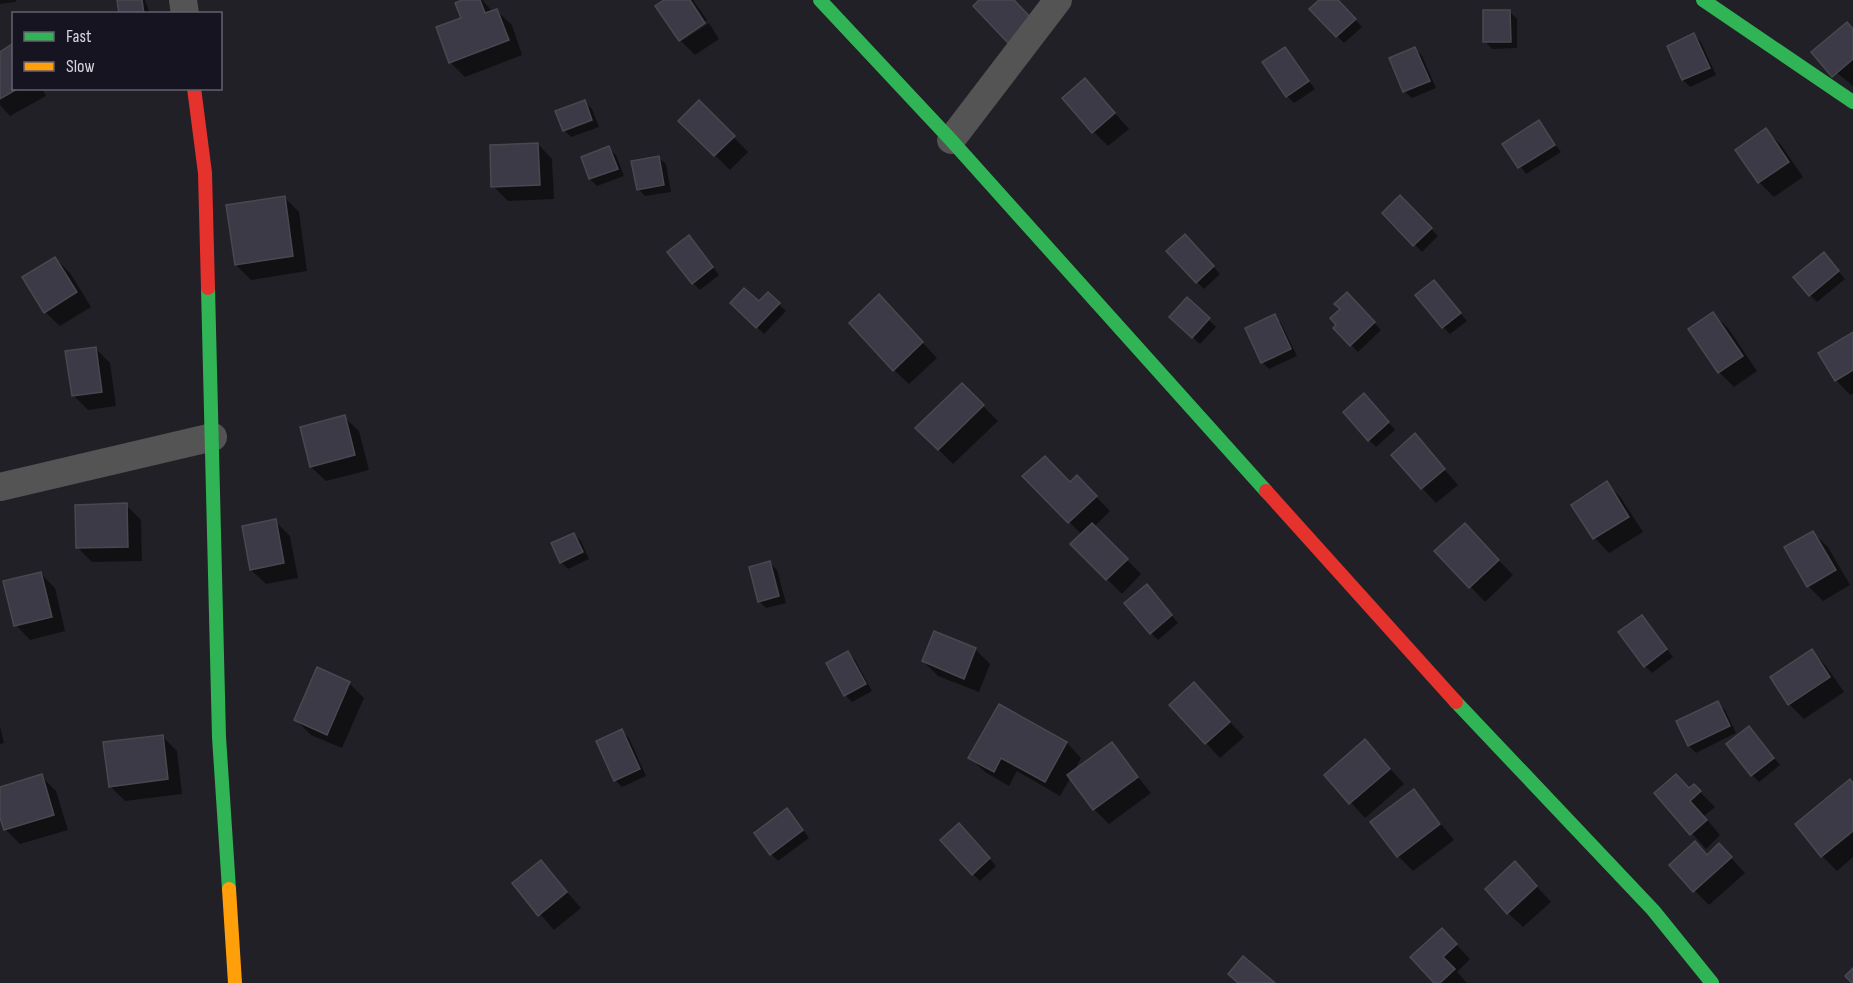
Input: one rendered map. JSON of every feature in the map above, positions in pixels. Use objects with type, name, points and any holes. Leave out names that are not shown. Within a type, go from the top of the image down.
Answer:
[{"type":"street","points":[[820,0],[951,140],[1410,652],[1653,910],[1712,983]]},
{"type":"street","points":[[951,140],[1058,0]]},
{"type":"street","points":[[1703,0],[1853,102]]},
{"type":"street","points":[[194,90],[204,173],[213,437],[219,737],[235,983]]},
{"type":"street","points":[[0,487],[33,482],[213,437]]},
{"type":"building","points":[[117,0],[142,0],[144,12],[119,12]]},
{"type":"building","points":[[462,0],[480,0],[485,13],[497,9],[509,40],[449,63],[436,27],[461,18],[455,3]]},
{"type":"building","points":[[664,0],[690,0],[705,23],[679,41],[655,6]]},
{"type":"building","points":[[979,0],[1014,0],[1032,19],[1008,43],[973,6]]},
{"type":"building","points":[[1319,0],[1338,0],[1356,19],[1336,37],[1309,9]]},
{"type":"building","points":[[1483,10],[1510,10],[1511,42],[1483,42]]},
{"type":"building","points":[[1847,22],[1853,29],[1853,59],[1832,77],[1811,52]]},
{"type":"building","points":[[1694,33],[1710,68],[1682,80],[1667,46]]},
{"type":"building","points":[[12,44],[12,90],[16,90],[0,99],[0,52]]},
{"type":"building","points":[[1285,47],[1309,81],[1286,97],[1262,62]]},
{"type":"building","points":[[1415,47],[1430,81],[1403,92],[1389,58]]},
{"type":"building","points":[[1085,78],[1115,113],[1092,133],[1062,98]]},
{"type":"building","points":[[585,100],[592,120],[563,131],[555,111]]},
{"type":"building","points":[[699,100],[735,136],[714,156],[678,121]]},
{"type":"building","points":[[1539,120],[1555,145],[1518,168],[1502,144]]},
{"type":"building","points":[[1766,128],[1789,162],[1758,183],[1735,150]]},
{"type":"building","points":[[538,143],[540,185],[491,187],[490,145]]},
{"type":"building","points":[[609,146],[618,169],[589,179],[581,157]]},
{"type":"building","points":[[659,156],[664,185],[637,190],[631,161]]},
{"type":"building","points":[[1400,195],[1432,228],[1413,246],[1382,213]]},
{"type":"building","points":[[285,196],[293,256],[235,265],[226,205]]},
{"type":"building","points":[[1185,234],[1214,266],[1196,283],[1166,251]]},
{"type":"building","points":[[689,235],[713,267],[692,284],[667,252]]},
{"type":"building","points":[[1824,252],[1839,271],[1809,296],[1793,277]]},
{"type":"building","points":[[55,257],[77,292],[44,313],[22,277]]},
{"type":"building","points":[[1434,280],[1461,313],[1442,328],[1415,295]]},
{"type":"building","points":[[744,288],[759,301],[768,292],[780,303],[756,328],[730,303]]},
{"type":"building","points":[[1347,292],[1375,322],[1350,346],[1333,328],[1336,325],[1330,318],[1340,309],[1334,304]]},
{"type":"building","points":[[879,294],[923,342],[893,371],[849,323]]},
{"type":"building","points":[[1187,297],[1210,318],[1192,338],[1169,317]]},
{"type":"building","points":[[1713,312],[1743,356],[1718,373],[1688,329]]},
{"type":"building","points":[[1275,314],[1291,349],[1261,363],[1245,328]]},
{"type":"building","points":[[1853,332],[1853,370],[1835,381],[1818,353]]},
{"type":"building","points":[[96,347],[102,392],[72,396],[65,351]]},
{"type":"building","points":[[962,383],[984,405],[938,450],[915,428]]},
{"type":"building","points":[[1364,393],[1389,422],[1368,441],[1343,412]]},
{"type":"building","points":[[345,415],[355,455],[310,467],[300,427]]},
{"type":"building","points":[[1415,433],[1445,469],[1421,489],[1391,455]]},
{"type":"building","points":[[1045,456],[1070,482],[1077,475],[1097,496],[1068,523],[1022,476]]},
{"type":"building","points":[[1607,481],[1629,517],[1593,539],[1571,505]]},
{"type":"building","points":[[127,503],[128,547],[76,548],[75,505]]},
{"type":"building","points":[[276,519],[284,563],[250,570],[242,526]]},
{"type":"building","points":[[1092,523],[1128,559],[1106,580],[1070,544]]},
{"type":"building","points":[[1465,523],[1499,560],[1469,588],[1434,551]]},
{"type":"building","points":[[1813,531],[1836,570],[1807,587],[1784,547]]},
{"type":"building","points":[[574,533],[583,552],[560,563],[551,543]]},
{"type":"building","points":[[770,561],[779,596],[758,602],[749,567]]},
{"type":"building","points":[[41,572],[52,617],[14,626],[3,581]]},
{"type":"building","points":[[1147,584],[1172,615],[1150,634],[1124,603]]},
{"type":"building","points":[[1642,615],[1667,649],[1644,667],[1618,632]]},
{"type":"building","points":[[934,631],[976,648],[964,679],[922,661]]},
{"type":"building","points":[[1812,649],[1830,677],[1788,705],[1770,677]]},
{"type":"building","points":[[848,651],[866,684],[844,696],[826,663]]},
{"type":"building","points":[[317,667],[350,682],[327,735],[294,720]]},
{"type":"building","points":[[1194,682],[1230,722],[1205,744],[1169,705]]},
{"type":"building","points":[[1718,701],[1730,726],[1688,746],[1676,721]]},
{"type":"building","points":[[999,704],[1067,742],[1045,782],[1001,758],[994,772],[968,758]]},
{"type":"building","points":[[1749,726],[1774,758],[1751,776],[1726,744]]},
{"type":"building","points":[[622,729],[640,769],[614,781],[596,741]]},
{"type":"building","points":[[163,735],[168,779],[109,787],[103,742]]},
{"type":"building","points":[[1365,739],[1390,769],[1349,804],[1324,775]]},
{"type":"building","points":[[1112,742],[1138,777],[1093,810],[1067,775]]},
{"type":"building","points":[[42,774],[54,815],[4,830],[0,818],[0,787]]},
{"type":"building","points":[[1676,774],[1689,788],[1694,784],[1701,791],[1690,801],[1707,820],[1690,835],[1654,793]]},
{"type":"building","points":[[1850,779],[1853,783],[1853,831],[1821,857],[1795,824]]},
{"type":"building","points":[[1414,789],[1440,824],[1397,857],[1370,822]]},
{"type":"building","points":[[787,808],[803,830],[770,855],[754,833]]},
{"type":"building","points":[[959,823],[990,858],[972,875],[940,840]]},
{"type":"building","points":[[1695,841],[1707,855],[1719,843],[1732,857],[1693,892],[1669,865]]},
{"type":"building","points":[[541,860],[567,892],[538,916],[512,883]]},
{"type":"building","points":[[1515,861],[1537,886],[1507,914],[1485,889]]},
{"type":"building","points":[[1442,928],[1457,944],[1443,957],[1455,969],[1440,983],[1434,983],[1410,957]]},
{"type":"building","points":[[1243,956],[1275,983],[1238,983],[1228,974]]},
{"type":"building","points":[[1853,968],[1853,983],[1852,983],[1845,976]]},
{"type":"traffic: fast","points":[[820,0],[951,140],[1266,491]]},
{"type":"traffic: fast","points":[[1703,0],[1853,102]]},
{"type":"traffic: fast","points":[[208,288],[219,737],[229,889]]},
{"type":"traffic: fast","points":[[1456,702],[1653,910],[1712,983]]},
{"type":"traffic: slow","points":[[229,889],[235,983]]},
{"type":"traffic: jam","points":[[194,90],[205,173],[208,288]]},
{"type":"traffic: jam","points":[[1266,491],[1456,702]]}]
